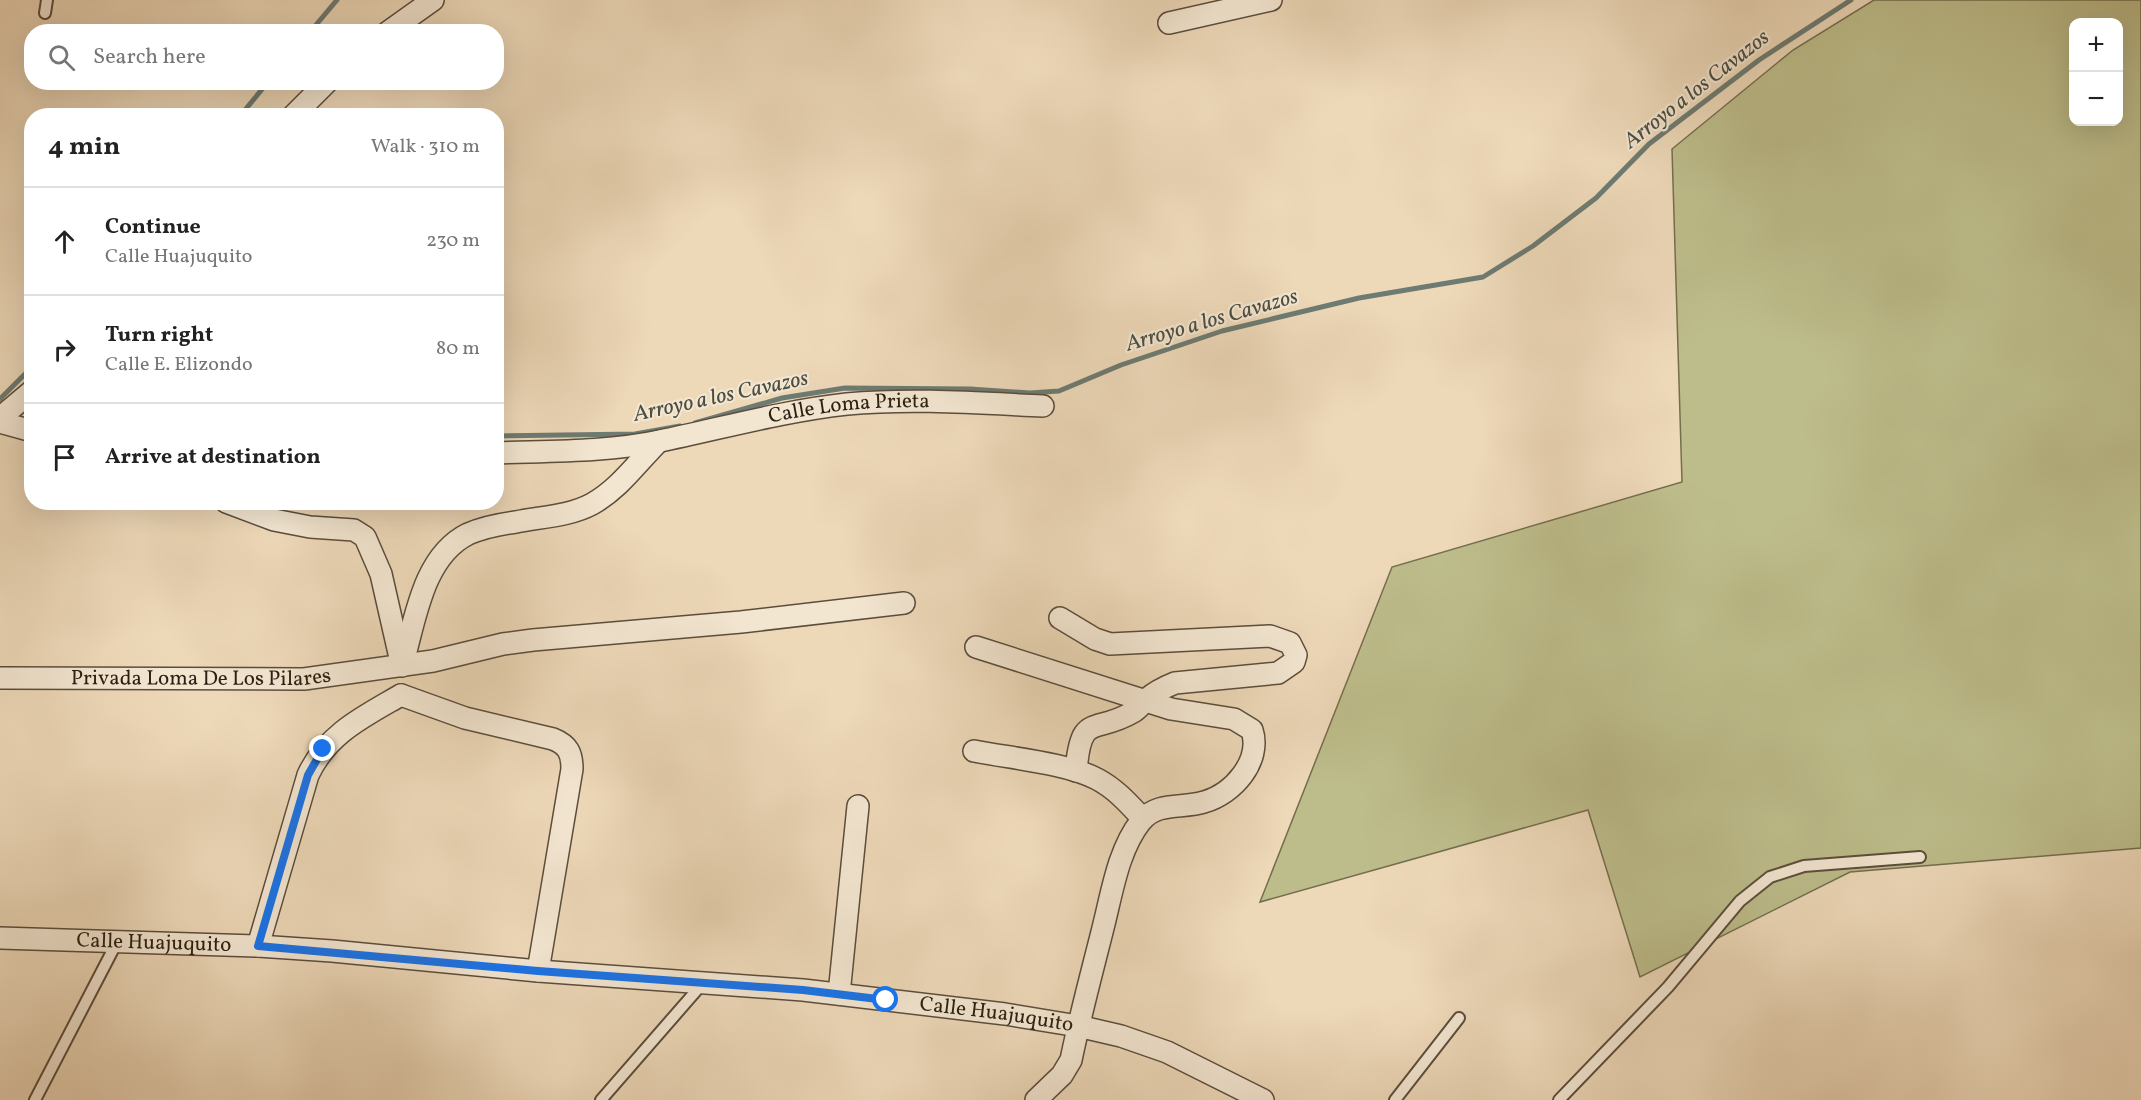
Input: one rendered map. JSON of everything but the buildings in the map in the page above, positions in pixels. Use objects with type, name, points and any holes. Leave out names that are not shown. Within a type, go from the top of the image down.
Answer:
[{"type":"street","points":[[399,24],[433,0]]},
{"type":"street","points":[[1169,23],[1271,0]]},
{"type":"street","points":[[301,108],[319,90]]},
{"type":"street","points":[[0,418],[24,398]]},
{"type":"street","name":"Calle Loma Prieta","points":[[504,453],[581,451],[658,441],[779,413],[848,404],[908,400],[1043,406]]},
{"type":"street","points":[[0,422],[24,429]]},
{"type":"street","points":[[401,695],[402,666],[426,584],[451,547],[466,536],[486,527],[568,513],[591,504],[618,484],[658,441]]},
{"type":"street","points":[[247,510],[274,520],[310,527],[354,530],[365,537],[381,574],[402,666]]},
{"type":"street","name":"Privada Loma De Los Pilares","points":[[0,678],[304,679],[402,666],[533,640],[741,622],[904,603]]},
{"type":"street","points":[[1060,618],[1095,639],[1110,644],[1270,636],[1290,643],[1296,655],[1294,662],[1278,673],[1175,683],[1146,699],[1136,711],[1096,725],[1084,733],[1078,743],[1076,771]]},
{"type":"street","points":[[976,647],[1197,714],[1234,719],[1252,730],[1255,739],[1253,754],[1246,771],[1217,797],[1203,803],[1154,810],[1132,833],[1118,869],[1071,1060],[1062,1074],[1036,1100]]},
{"type":"street","points":[[258,946],[308,775],[315,760],[333,738],[348,726],[401,695]]},
{"type":"street","points":[[401,695],[465,718],[554,739],[561,742],[571,753],[572,769],[538,971]]},
{"type":"street","points":[[974,751],[1076,771],[1096,778],[1115,790],[1143,819]]},
{"type":"street","points":[[838,994],[858,806]]},
{"type":"street","name":"Calle Huajuquito","points":[[0,938],[258,946],[538,971],[838,994],[1078,1026],[1121,1036],[1167,1052],[1263,1100]]},
{"type":"lane","points":[[45,13],[47,0]]},
{"type":"lane","points":[[1559,1100],[1668,987],[1740,901],[1770,877],[1804,866],[1920,857]]},
{"type":"lane","points":[[35,1100],[117,942]]},
{"type":"lane","points":[[601,1100],[703,983]]},
{"type":"lane","points":[[1395,1100],[1459,1017]]},
{"type":"green space","points":[[1874,0],[2141,0],[2141,848],[1850,872],[1640,977],[1588,810],[1260,902],[1392,567],[1682,482],[1672,149],[1793,50]]},
{"type":"waterway","points":[[317,24],[337,0]]},
{"type":"waterway","name":"Arroyo a los Cavazos","points":[[695,423],[782,398],[845,388],[970,389],[1030,393],[1059,391],[1121,365],[1222,331],[1359,298],[1483,277],[1533,246],[1596,198],[1649,144],[1759,60],[1851,0]]},
{"type":"waterway","points":[[247,108],[261,90]]},
{"type":"waterway","points":[[0,399],[24,375]]},
{"type":"waterway","name":"Arroyo a los Cavazos","points":[[19,408],[24,410]]},
{"type":"waterway","name":"Arroyo a los Cavazos","points":[[504,436],[635,434],[680,426]]},
{"type":"route","points":[[323,749],[308,775],[258,946],[538,971],[803,990],[886,1000]]}]
